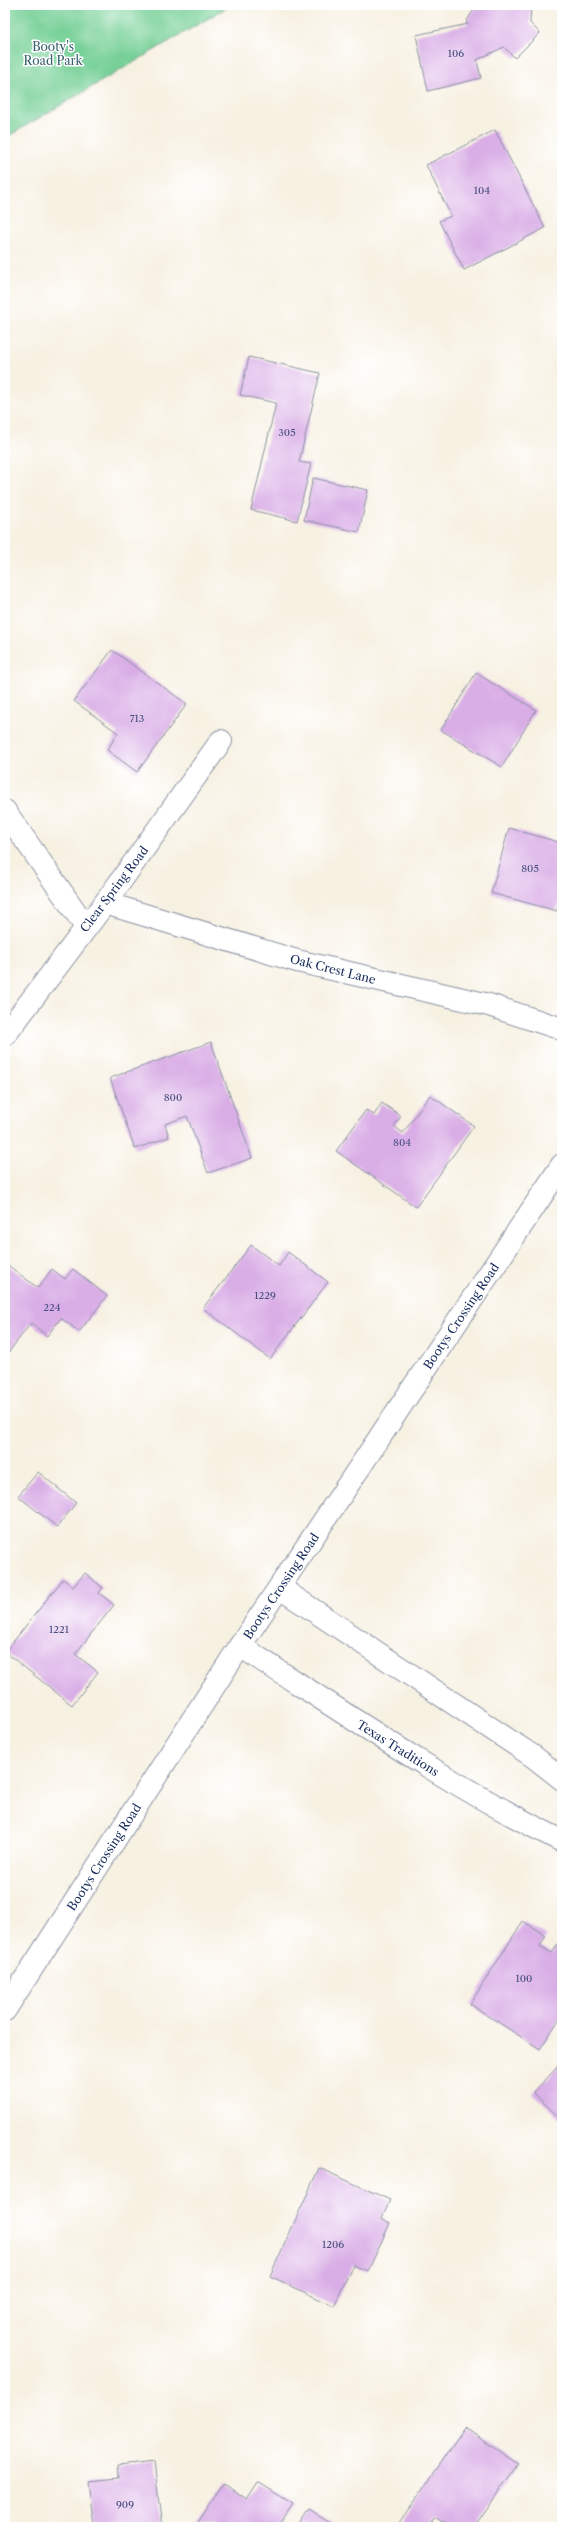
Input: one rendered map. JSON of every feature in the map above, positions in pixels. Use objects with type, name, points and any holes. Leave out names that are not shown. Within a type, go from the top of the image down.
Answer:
[{"type":"street","name":"Clear Spring Road","points":[[5,1035],[105,903],[221,741]]},
{"type":"street","points":[[5,811],[86,927]]},
{"type":"street","name":"Oak Crest Lane","points":[[105,903],[297,961],[489,1005],[562,1029]]},
{"type":"street","name":"Bootys Crossing Road","points":[[5,2010],[240,1646],[562,1165]]},
{"type":"street","points":[[280,1588],[534,1757],[562,1779]]},
{"type":"street","name":"Texas Traditions","points":[[240,1646],[428,1767],[502,1811],[562,1841]]},
{"type":"green space","name":"Booty's Road Park","points":[[5,5],[231,5],[5,138]]},
{"type":"building","points":[[477,5],[531,5],[530,23],[540,33],[515,58],[504,47],[477,60],[481,78],[428,91],[416,35],[468,24],[466,22]]},
{"type":"building","points":[[495,130],[545,228],[464,270],[439,221],[451,216],[426,165]]},
{"type":"building","points":[[249,357],[320,373],[299,462],[311,464],[297,521],[251,510],[276,403],[240,395]]},
{"type":"building","points":[[313,478],[368,490],[359,532],[304,520]]},
{"type":"building","points":[[112,650],[187,704],[137,772],[107,750],[118,733],[74,701]]},
{"type":"building","points":[[476,673],[536,710],[502,767],[441,730]]},
{"type":"building","points":[[509,828],[562,843],[562,899],[560,899],[557,911],[491,893]]},
{"type":"building","points":[[211,1042],[252,1158],[208,1173],[187,1116],[165,1124],[169,1137],[135,1149],[110,1078]]},
{"type":"building","points":[[430,1095],[474,1126],[416,1207],[336,1151],[366,1110],[374,1115],[382,1103],[401,1116],[394,1126],[403,1133]]},
{"type":"building","points":[[251,1245],[279,1266],[288,1252],[328,1282],[270,1359],[203,1308]]},
{"type":"building","points":[[5,1263],[38,1288],[52,1269],[65,1279],[73,1269],[107,1296],[79,1332],[61,1318],[47,1336],[31,1323],[5,1357]]},
{"type":"building","points":[[38,1472],[76,1503],[57,1527],[18,1496]]},
{"type":"building","points":[[85,1573],[103,1588],[99,1593],[114,1605],[75,1654],[98,1672],[72,1705],[5,1652],[63,1579],[73,1587]]},
{"type":"building","points":[[523,1921],[546,1936],[540,1946],[552,1953],[562,1937],[562,2015],[540,2049],[470,2004]]},
{"type":"building","points":[[562,2062],[562,2120],[533,2093]]},
{"type":"building","points":[[319,2168],[390,2200],[381,2219],[390,2223],[368,2271],[353,2265],[334,2306],[270,2276]]},
{"type":"building","points":[[465,2428],[518,2464],[474,2527],[450,2527],[435,2517],[428,2527],[396,2527]]},
{"type":"building","points":[[154,2462],[162,2527],[94,2527],[88,2481],[119,2478],[118,2466]]},
{"type":"building","points":[[258,2482],[293,2504],[278,2527],[195,2527],[223,2484],[247,2499]]},
{"type":"building","points":[[309,2510],[337,2527],[298,2527]]}]
